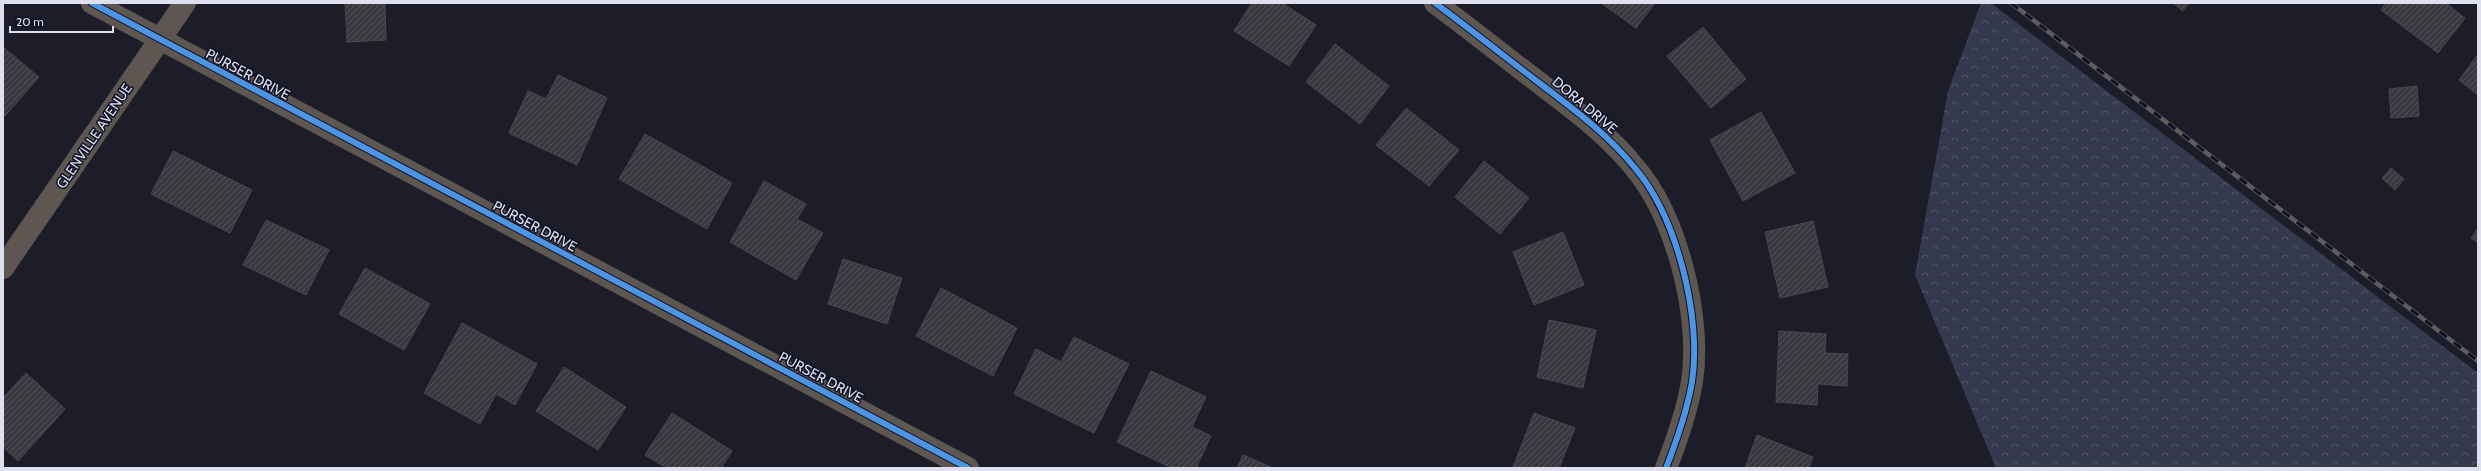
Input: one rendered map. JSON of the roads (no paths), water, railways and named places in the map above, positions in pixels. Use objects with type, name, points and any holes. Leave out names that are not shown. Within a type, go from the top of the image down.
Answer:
[{"type":"street","name":"PURSER DRIVE","points":[[92,3],[159,40],[968,468]]},
{"type":"street","name":"GLENVILLE AVENUE","points":[[3,268],[185,3]]},
{"type":"street","name":"DORA DRIVE","points":[[1435,3],[1589,121],[1635,167],[1664,214],[1683,267],[1693,328],[1692,381],[1678,438],[1666,468]]},
{"type":"railway","points":[[2011,3],[2478,361]]}]
